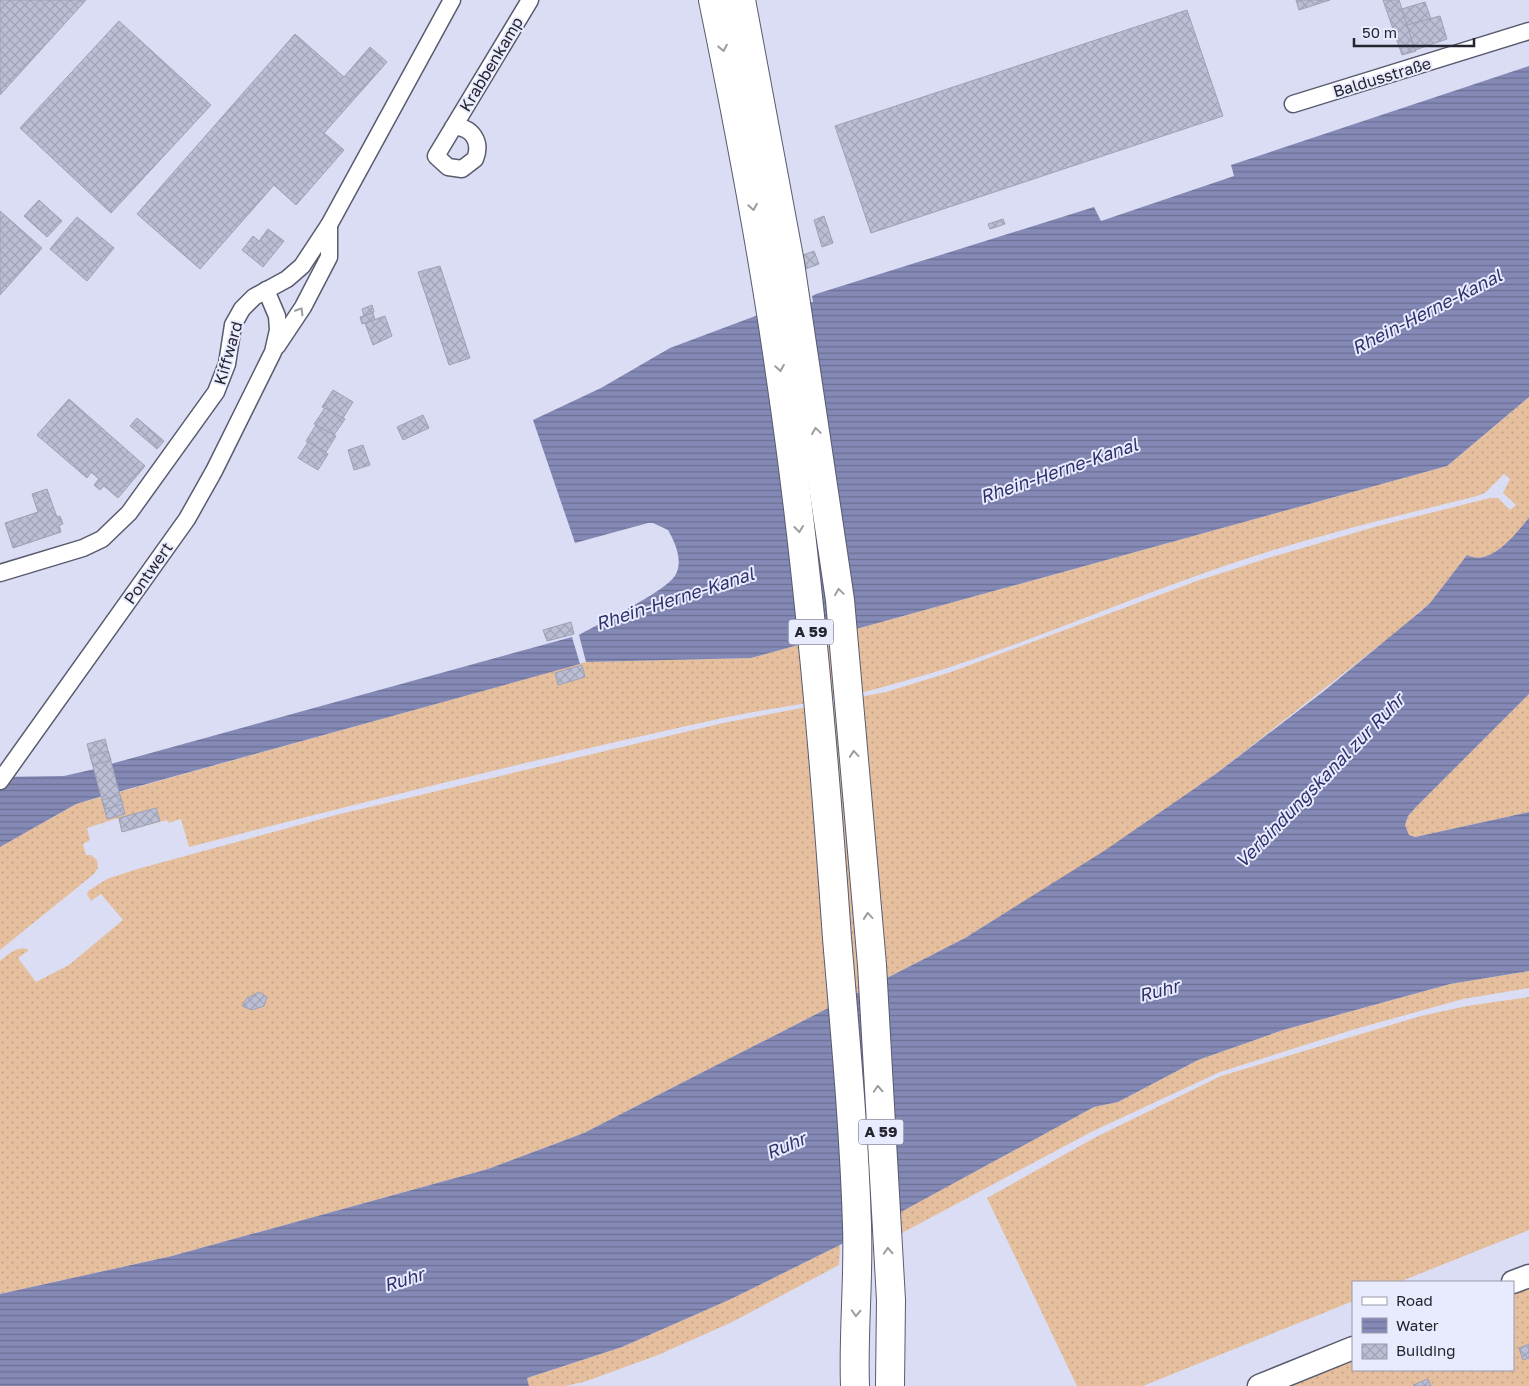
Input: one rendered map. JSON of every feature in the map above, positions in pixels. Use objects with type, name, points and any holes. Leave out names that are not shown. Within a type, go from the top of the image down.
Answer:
[{"type":"highway","name":"A 59","points":[[713,0],[744,153],[782,381],[808,606],[827,798],[852,1128],[858,1269],[854,1356],[855,1386]]},
{"type":"highway","name":"A 59","points":[[741,0],[790,263],[840,600],[872,965],[891,1300],[890,1386]]},
{"type":"highway","points":[[849,1386],[854,1356]]},
{"type":"main road","points":[[1514,1282],[1529,1276]]},
{"type":"main road","points":[[1259,1386],[1352,1348]]},
{"type":"street","name":"Kiffward","points":[[0,573],[83,548],[102,539],[129,513],[216,392],[227,364],[233,325],[242,310],[254,297],[286,279],[302,266],[330,225],[452,0]]},
{"type":"street","name":"Krabbenkamp","points":[[453,127],[530,0]]},
{"type":"street","name":"Baldusstraße","points":[[1293,104],[1529,31]]},
{"type":"street","name":"Pontwert","points":[[0,781],[187,519],[214,471],[274,352],[303,307],[329,257],[330,225]]},
{"type":"street","name":"Pontwert","points":[[266,290],[278,316],[278,330],[274,352]]},
{"type":"shaded area","points":[[1529,397],[1529,518],[1509,540],[1485,557],[1476,558],[1467,555],[1430,603],[1395,633],[1217,773],[1105,851],[965,938],[584,1133],[488,1169],[172,1256],[0,1294],[0,961],[17,949],[29,950],[18,958],[36,982],[69,965],[123,920],[101,894],[91,901],[87,894],[88,891],[107,879],[336,815],[723,723],[886,692],[948,673],[1197,581],[1268,558],[1378,526],[1490,498],[1498,498],[1510,510],[1516,505],[1503,493],[1510,479],[1504,474],[1485,493],[1477,496],[1263,553],[1154,591],[1001,650],[923,676],[863,692],[738,715],[585,749],[189,847],[181,819],[168,823],[167,820],[122,832],[118,818],[87,828],[90,840],[83,844],[86,855],[91,855],[97,860],[98,868],[94,874],[0,950],[0,847],[76,804],[586,662],[751,658],[1447,466]]},
{"type":"shaded area","points":[[1529,694],[1529,812],[1415,837],[1409,835],[1405,825],[1408,816]]},
{"type":"shaded area","points":[[1529,971],[1529,988],[1463,999],[1355,1029],[1220,1072],[1093,1131],[900,1234],[900,1212],[1094,1107],[1118,1102],[1198,1060],[1283,1030],[1450,984]]},
{"type":"shaded area","points":[[1529,997],[1529,1230],[1402,1281],[1352,1281],[1352,1301],[1143,1386],[1077,1386],[987,1198],[1096,1137],[1221,1076],[1421,1016],[1467,1006]]},
{"type":"shaded area","points":[[840,1245],[839,1265],[730,1323],[658,1355],[584,1382],[565,1386],[529,1386],[527,1378],[622,1347],[731,1299]]},
{"type":"shaded area","points":[[1529,1287],[1529,1386],[1288,1386],[1352,1359],[1352,1371],[1514,1371],[1514,1293]]},
{"type":"water","name":"Rhein-Herne-Kanal","points":[[1529,66],[1529,397],[1447,466],[751,658],[586,662],[579,635],[647,598],[670,581],[678,569],[677,551],[668,530],[653,523],[575,543],[533,420],[601,388],[670,348],[779,307],[813,302],[812,296],[816,294],[1094,207],[1101,221],[1234,176],[1231,165]]},
{"type":"water","points":[[1529,518],[1529,694],[1416,807],[1408,816],[1405,825],[1409,835],[1415,837],[1529,812],[1529,971],[1450,984],[1283,1030],[1198,1060],[1118,1102],[1094,1107],[840,1245],[731,1299],[622,1347],[527,1378],[529,1386],[0,1386],[0,1294],[172,1256],[488,1169],[584,1133],[965,938],[1104,851],[1217,773],[1324,691],[1420,612],[1430,603],[1467,555],[1476,558],[1485,557],[1493,553],[1509,540]]},
{"type":"water","points":[[572,637],[580,664],[114,793],[107,765]]},
{"type":"water","points":[[99,768],[106,795],[76,804],[0,847],[0,777],[64,776]]},
{"type":"building","points":[[0,0],[86,0],[0,95]]},
{"type":"building","points":[[1296,0],[1330,0],[1299,10]]},
{"type":"building","points":[[1383,0],[1399,0],[1416,51],[1402,55]]},
{"type":"building","points":[[1425,2],[1431,19],[1407,25],[1402,9]]},
{"type":"building","points":[[1187,10],[1223,116],[871,233],[835,126]]},
{"type":"building","points":[[1440,16],[1447,39],[1415,50],[1407,25]]},
{"type":"building","points":[[119,21],[211,105],[111,213],[20,128]]},
{"type":"building","points":[[295,34],[344,77],[370,47],[387,62],[324,133],[344,150],[296,205],[274,185],[200,269],[137,214]]},
{"type":"building","points":[[39,200],[62,221],[47,237],[24,216]]},
{"type":"building","points":[[0,211],[42,248],[0,295]]},
{"type":"building","points":[[824,216],[833,243],[822,247],[814,220]]},
{"type":"building","points":[[77,217],[114,248],[87,281],[50,249]]},
{"type":"building","points":[[1003,219],[1005,224],[990,229],[988,224]]},
{"type":"building","points":[[268,229],[284,241],[263,267],[242,250],[253,236],[259,241]]},
{"type":"building","points":[[814,251],[819,264],[797,272],[792,259]]},
{"type":"building","points":[[440,266],[470,358],[449,365],[418,272]]},
{"type":"building","points":[[372,305],[374,312],[364,316],[362,309]]},
{"type":"building","points":[[373,313],[375,320],[362,324],[360,317]]},
{"type":"building","points":[[385,316],[392,336],[373,345],[365,323]]},
{"type":"building","points":[[333,390],[353,402],[343,418],[322,407]]},
{"type":"building","points":[[69,399],[145,466],[118,498],[104,486],[100,490],[94,485],[99,479],[91,472],[87,478],[37,435]]},
{"type":"building","points":[[325,408],[345,419],[334,435],[314,424]]},
{"type":"building","points":[[423,415],[429,428],[403,440],[397,427]]},
{"type":"building","points":[[137,418],[164,441],[157,449],[130,426]]},
{"type":"building","points":[[316,425],[336,436],[326,452],[306,441]]},
{"type":"building","points":[[308,442],[328,454],[318,470],[298,458]]},
{"type":"building","points":[[363,445],[370,465],[354,470],[348,450]]},
{"type":"building","points":[[47,489],[57,517],[60,516],[63,524],[59,525],[61,532],[13,548],[5,523],[38,512],[32,494]]},
{"type":"building","points":[[571,622],[574,634],[547,641],[543,630]]},
{"type":"building","points":[[582,665],[585,677],[558,685],[555,673]]},
{"type":"building","points":[[105,739],[125,814],[107,819],[87,744]]},
{"type":"building","points":[[108,751],[111,760],[93,765],[90,756]]},
{"type":"building","points":[[120,795],[123,804],[105,809],[102,800]]},
{"type":"building","points":[[156,808],[160,821],[122,832],[119,818]]},
{"type":"building","points":[[259,992],[267,997],[264,1006],[252,1010],[242,1006],[247,998]]},
{"type":"building","points":[[1529,1344],[1529,1358],[1523,1360],[1519,1348]]},
{"type":"building","points":[[1428,1379],[1431,1386],[1413,1385]]},
{"type":"water label","name":"Verbindungskanal zur Ruhr","points":[[1320,781]]},
{"type":"water label","name":"Ruhr","points":[[1159,991]]},
{"type":"water label","name":"Ruhr","points":[[786,1146]]},
{"type":"water label","name":"Ruhr","points":[[404,1280]]}]
